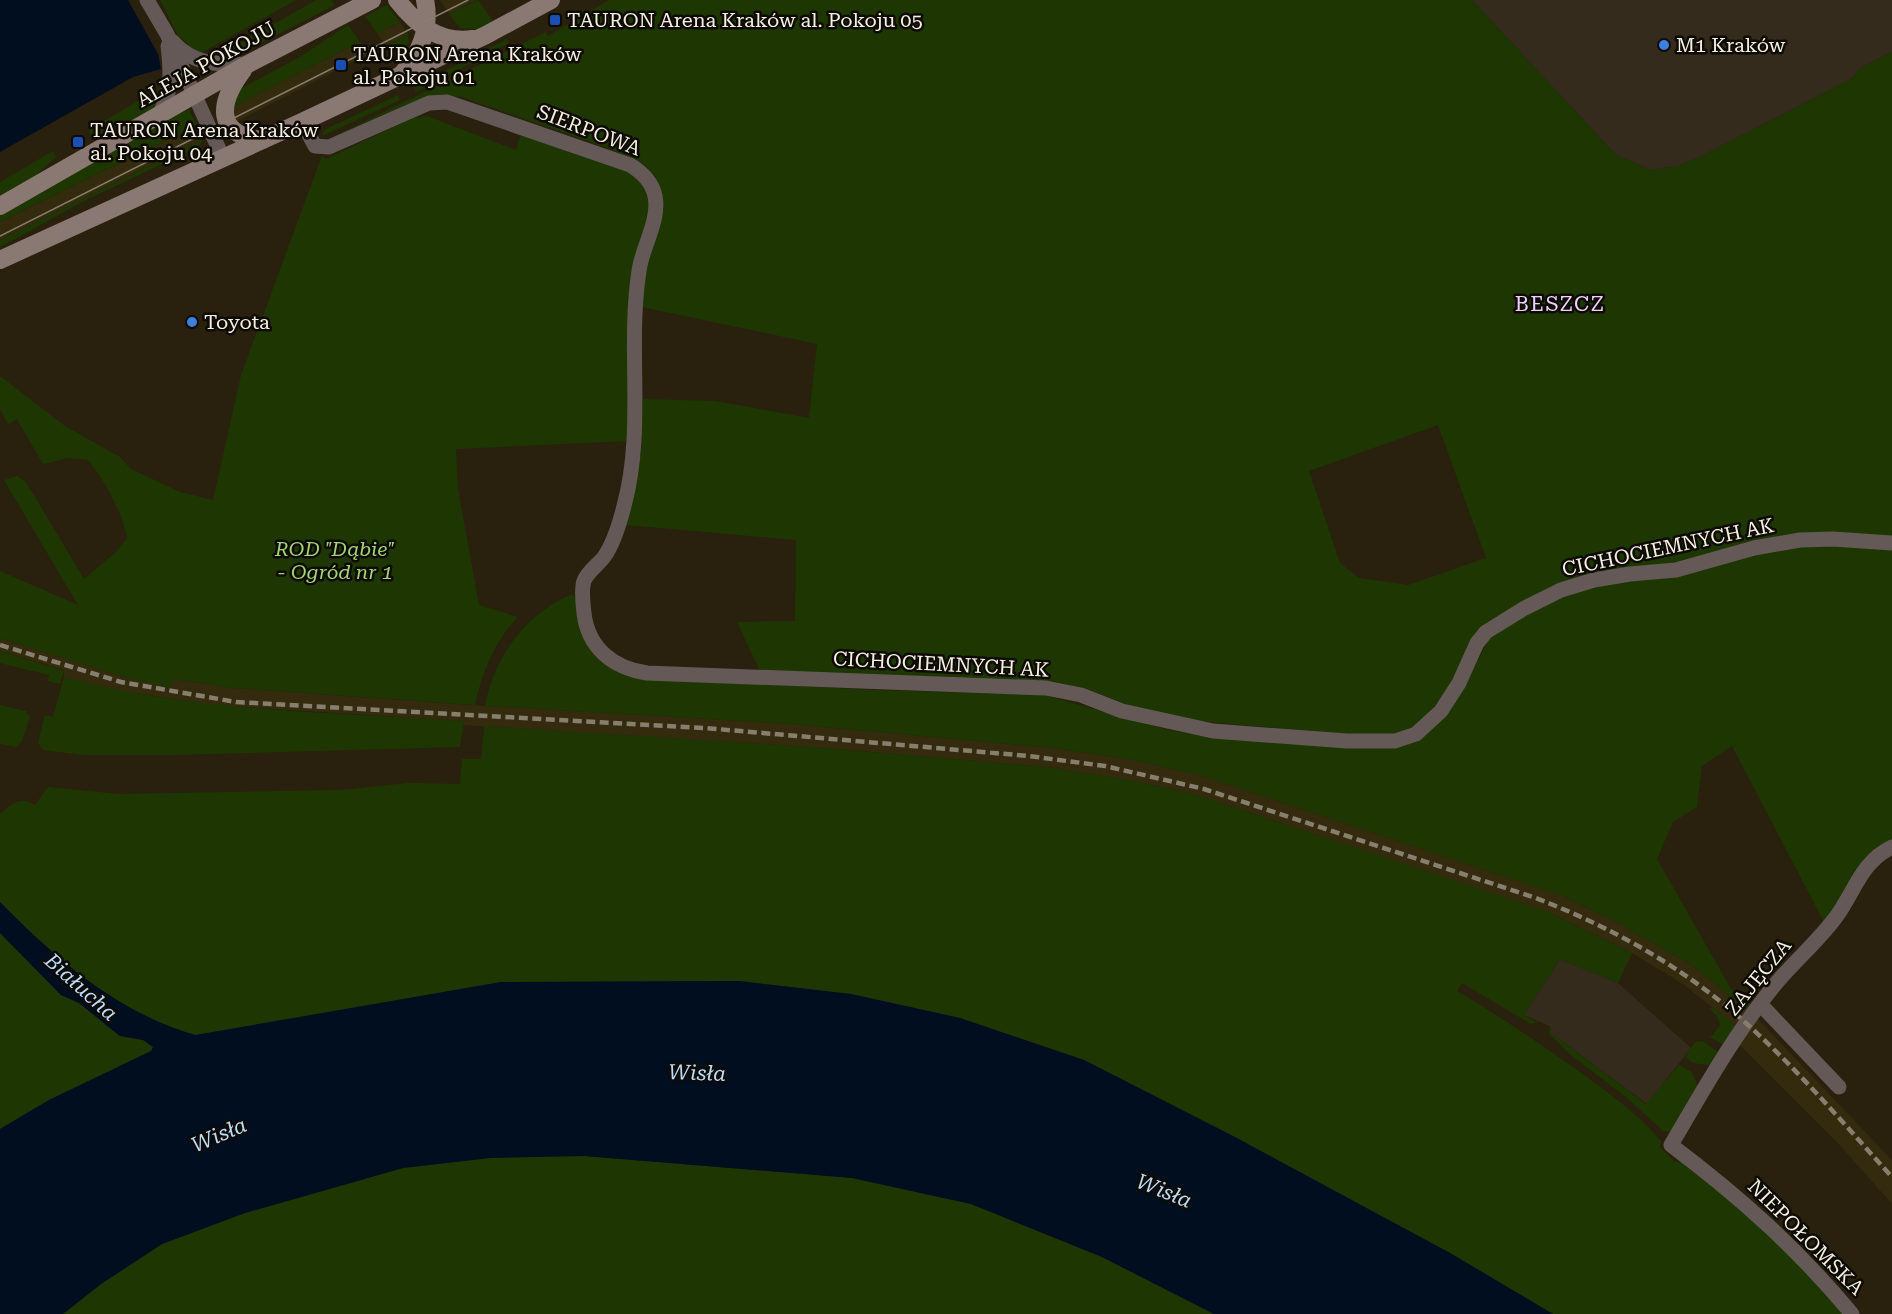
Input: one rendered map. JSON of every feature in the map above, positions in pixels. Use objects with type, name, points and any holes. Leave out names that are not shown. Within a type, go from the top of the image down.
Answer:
[{"type":"main road","name":"ALEJA POKOJU","points":[[0,206],[248,64],[372,0]]},
{"type":"main road","points":[[397,0],[412,19],[426,29],[457,40],[486,35]]},
{"type":"main road","points":[[400,76],[418,50],[426,29],[425,0]]},
{"type":"main road","points":[[0,260],[400,76],[486,35],[551,0]]},
{"type":"main road","points":[[248,64],[227,94],[223,106],[231,127],[241,135],[263,140]]},
{"type":"street","points":[[147,0],[167,34],[223,158]]},
{"type":"street","points":[[167,34],[178,48],[197,60],[213,64],[248,64]]},
{"type":"street","points":[[155,118],[165,103],[169,89],[167,34]]},
{"type":"street","name":"SIERPOWA","points":[[302,122],[315,146],[329,147],[429,103],[447,102],[630,165],[650,183],[656,206],[639,268],[636,299],[634,442],[628,491],[620,520],[605,555],[584,581]]},
{"type":"street","name":"CICHOCIEMNYCH AK","points":[[584,581],[583,611],[589,636],[610,660],[637,672],[1046,688],[1081,695],[1122,711],[1213,731],[1383,742],[1416,734],[1434,718],[1459,683],[1477,643],[1486,632],[1523,609],[1561,590],[1612,577],[1676,570],[1754,548],[1800,540],[1833,539],[1892,543]]},
{"type":"street","name":"ZAJĘCZA","points":[[1671,1145],[1725,1054],[1777,982],[1836,917],[1867,866],[1892,847]]},
{"type":"street","points":[[1761,1005],[1839,1087]]},
{"type":"street","name":"NIEPOŁOMSKA","points":[[1671,1145],[1736,1194],[1769,1224],[1852,1314]]},
{"type":"shaded area","points":[[440,0],[476,0],[449,14]]},
{"type":"shaded area","name":"M1 Kraków","points":[[1472,0],[1892,0],[1892,52],[1859,69],[1853,78],[1702,156],[1678,166],[1651,170],[1616,155]]},
{"type":"shaded area","points":[[400,22],[408,34],[386,46],[377,33]]},
{"type":"shaded area","points":[[360,42],[368,54],[234,123],[229,109]]},
{"type":"shaded area","points":[[198,125],[205,138],[0,240],[0,222]]},
{"type":"shaded area","points":[[0,638],[117,675],[170,688],[173,679],[234,688],[485,706],[792,724],[1054,748],[1134,760],[1202,776],[1560,895],[1617,922],[1693,966],[1755,1016],[1892,1160],[1892,1204],[1837,1142],[1737,1042],[1744,1033],[1683,984],[1632,953],[1548,912],[1194,794],[1128,780],[1047,767],[824,748],[464,725],[464,721],[212,705],[109,689],[64,677],[64,670],[0,651]]},
{"type":"shaded area","points":[[1560,959],[1618,983],[1691,1048],[1647,1104],[1551,1033],[1550,1026],[1524,1015]]},
{"type":"green space","points":[[160,0],[296,0],[199,54],[178,35]]},
{"type":"green space","points":[[316,0],[331,0],[335,5],[238,55],[213,59]]},
{"type":"green space","points":[[478,0],[493,21],[476,29],[460,28],[449,14]]},
{"type":"green space","points":[[609,0],[1472,0],[1616,155],[1651,170],[1678,166],[1702,156],[1853,78],[1859,69],[1892,52],[1892,539],[1844,534],[1675,564],[1612,569],[1568,580],[1487,622],[1474,637],[1464,660],[1441,699],[1415,727],[1395,735],[1372,736],[1197,721],[1131,706],[1087,689],[1052,681],[997,681],[760,671],[737,622],[795,621],[796,540],[627,525],[641,454],[643,399],[715,401],[809,418],[817,344],[642,307],[644,280],[662,212],[662,193],[655,176],[644,164],[610,149],[462,97],[440,96],[325,141],[546,32],[548,36]],"holes":[[[1438,425],[1486,558],[1408,585],[1359,578],[1340,563],[1309,471]]]},
{"type":"green space","points":[[387,5],[400,22],[377,33],[365,16]]},
{"type":"green space","points":[[348,25],[360,42],[229,109],[238,90],[298,58]]},
{"type":"green space","points":[[408,34],[409,42],[393,57],[386,46]]},
{"type":"green space","points":[[507,39],[509,43],[416,92],[414,87]]},
{"type":"green space","points":[[165,85],[155,106],[146,113],[125,125],[92,138],[89,130]]},
{"type":"green space","points":[[398,95],[400,100],[322,136],[324,130]]},
{"type":"green space","points":[[189,110],[197,125],[0,222],[0,215]]},
{"type":"green space","name":"ROD \"Dąbie\" - Ogród nr 1","points":[[427,116],[516,150],[521,135],[626,171],[641,184],[649,202],[629,441],[456,449],[458,489],[479,605],[518,617],[502,637],[490,658],[475,705],[234,688],[173,679],[170,688],[117,675],[0,638],[0,571],[78,605],[4,480],[17,476],[26,482],[84,579],[116,552],[127,538],[112,497],[88,460],[68,458],[43,464],[17,419],[8,424],[0,409],[0,376],[65,426],[120,457],[131,469],[180,492],[213,500],[241,375],[322,156],[326,159],[413,118]]},
{"type":"green space","points":[[205,138],[198,147],[84,201],[0,247],[0,240]]},
{"type":"green space","points":[[53,151],[56,157],[35,176],[0,195],[0,182]]},
{"type":"green space","points":[[1802,545],[1892,548],[1892,843],[1825,924],[1732,746],[1702,766],[1697,807],[1673,822],[1657,859],[1731,989],[1759,1012],[1755,1016],[1693,966],[1617,922],[1560,895],[1202,776],[1134,760],[1054,748],[792,724],[485,706],[496,671],[514,639],[540,613],[572,594],[576,598],[581,627],[591,650],[609,667],[637,678],[873,690],[1044,695],[1172,731],[1204,735],[1394,746],[1464,688],[1489,639],[1500,628],[1570,592]]},
{"type":"green space","points":[[0,651],[64,671],[60,684],[48,681],[49,675],[0,663]]},
{"type":"green space","points":[[64,677],[113,689],[212,704],[464,721],[460,747],[174,755],[84,755],[43,750],[38,743],[45,715],[53,717]]},
{"type":"green space","points":[[0,705],[26,711],[30,717],[22,741],[16,747],[0,744]]},
{"type":"green space","points":[[484,726],[824,748],[1047,767],[1128,780],[1194,794],[1548,912],[1632,953],[1618,983],[1560,959],[1524,1015],[1534,1021],[1542,1021],[1531,1024],[1462,983],[1457,991],[1535,1041],[1623,1104],[1661,1141],[1660,1147],[1675,1162],[1683,1162],[1747,1215],[1788,1253],[1846,1314],[1553,1314],[1450,1253],[1233,1136],[1084,1060],[960,1018],[851,994],[739,981],[501,982],[195,1036],[140,1013],[90,982],[66,964],[0,902],[0,814],[16,802],[25,801],[35,805],[48,787],[119,794],[341,790],[408,783],[460,784],[462,759],[481,759]]},
{"type":"green space","points":[[0,933],[61,995],[79,1003],[119,1036],[143,1040],[153,1047],[152,1051],[49,1100],[0,1129]]},
{"type":"green space","points":[[1712,1007],[1738,1028],[1725,1045],[1708,1036],[1712,1036],[1720,1025],[1717,1016],[1710,1009]]},
{"type":"green space","points":[[1550,1026],[1551,1033],[1646,1104],[1679,1065],[1692,1072],[1698,1087],[1673,1132],[1663,1131],[1627,1098],[1571,1055],[1549,1034]]},
{"type":"green space","points":[[1703,1041],[1719,1053],[1716,1060],[1708,1065],[1693,1063],[1685,1057],[1695,1042]]},
{"type":"green space","points":[[584,1156],[852,1178],[971,1204],[1102,1257],[1214,1314],[63,1314],[101,1284],[162,1244],[245,1213],[403,1168],[490,1158]]},
{"type":"water","points":[[0,0],[128,0],[158,54],[161,69],[133,77],[0,152]]},
{"type":"water","points":[[0,902],[66,964],[90,982],[140,1013],[195,1035],[501,982],[739,981],[851,994],[960,1018],[1084,1060],[1233,1136],[1450,1253],[1553,1314],[1214,1314],[1102,1257],[971,1204],[852,1178],[584,1156],[490,1158],[403,1168],[245,1213],[162,1244],[101,1284],[63,1314],[0,1314],[0,1129],[49,1100],[151,1051],[153,1047],[143,1040],[120,1036],[79,1003],[61,995],[0,933]]},
{"type":"tram line","points":[[0,236],[468,0]]},
{"type":"railway","points":[[0,645],[121,682],[236,702],[705,728],[1029,756],[1105,766],[1204,789],[1533,897],[1591,922],[1646,951],[1699,985],[1747,1024],[1803,1079],[1892,1177]]},
{"type":"place","name":"TAURON Arena Kraków al. Pokoju 05","points":[[555,20]]},
{"type":"place","name":"M1 Kraków","points":[[1664,45]]},
{"type":"place","name":"TAURON Arena Kraków al. Pokoju 01","points":[[341,65]]},
{"type":"place","name":"TAURON Arena Kraków al. Pokoju 04","points":[[78,142]]},
{"type":"place","name":"Toyota","points":[[192,322]]},
{"type":"district","name":"BESZCZ","points":[[1560,304]]},
{"type":"water label","name":"Białucha","points":[[81,987]]},
{"type":"water label","name":"Wisła","points":[[697,1073]]},
{"type":"water label","name":"Wisła","points":[[219,1135]]},
{"type":"water label","name":"Wisła","points":[[1164,1191]]}]
